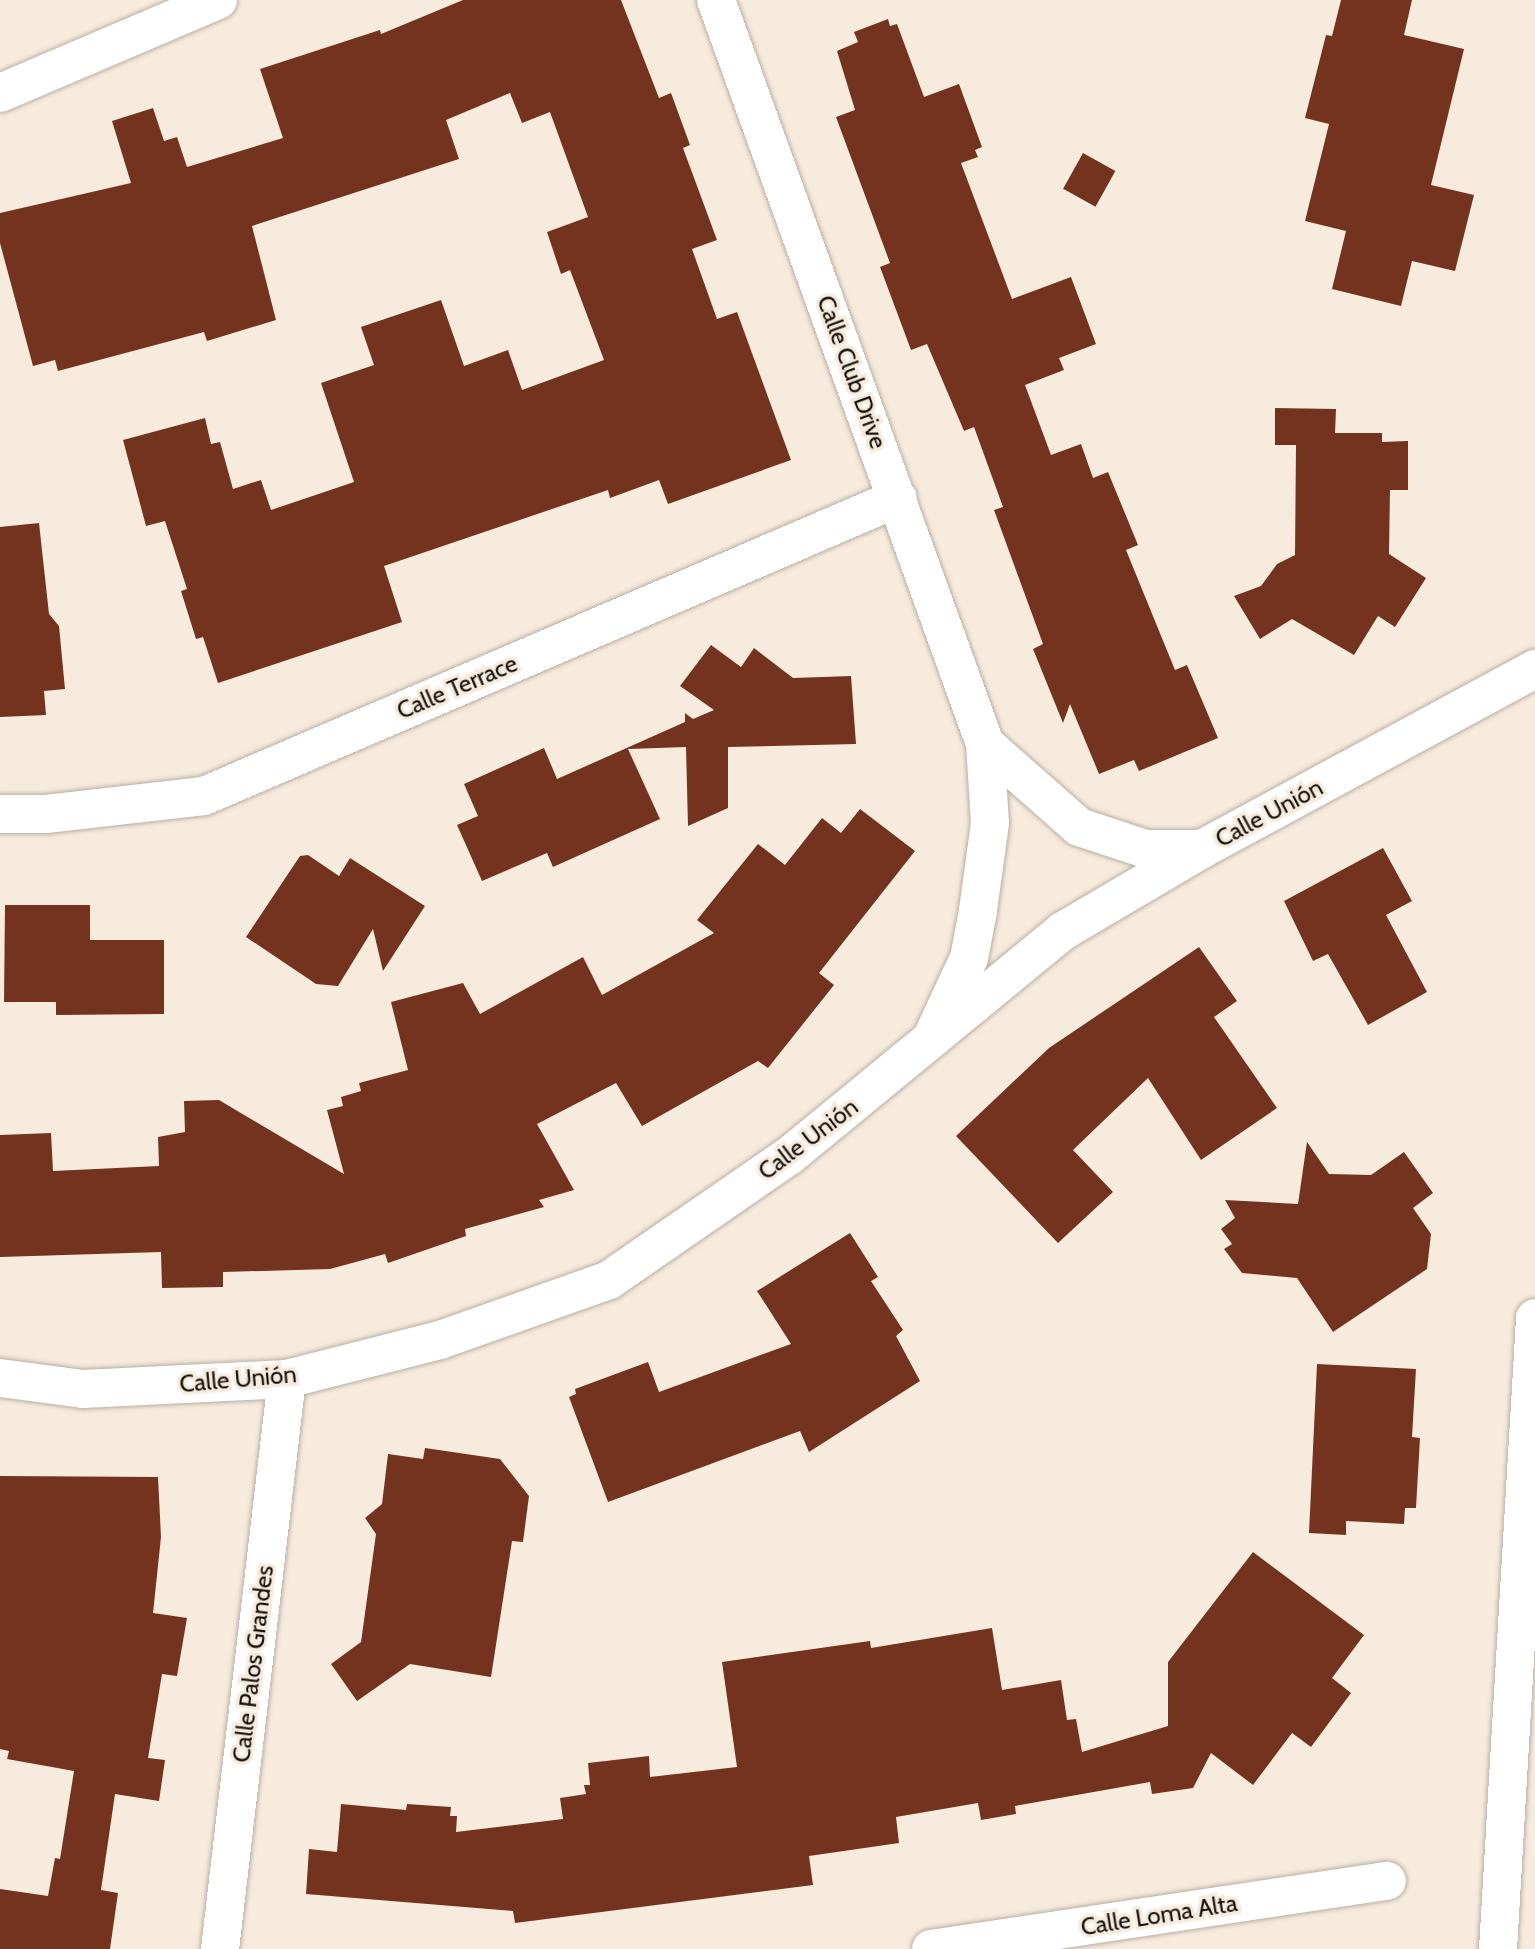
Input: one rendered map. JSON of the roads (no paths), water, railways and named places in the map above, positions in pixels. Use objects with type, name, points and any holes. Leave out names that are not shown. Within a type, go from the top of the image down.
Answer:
[{"type":"street","points":[[0,93],[218,0]]},
{"type":"street","name":"Calle Club Drive","points":[[716,0],[985,744],[990,823],[978,911],[969,958],[929,1044]]},
{"type":"street","name":"Calle Terrace","points":[[0,814],[46,814],[204,796],[898,498]]},
{"type":"street","name":"Calle Unión","points":[[0,1378],[83,1389],[287,1378],[440,1340],[609,1280],[789,1156],[929,1044],[1063,931],[1202,849],[1535,669]]},
{"type":"street","name":"Calle Club Drive","points":[[985,744],[1079,827],[1146,849],[1202,849]]},
{"type":"street","points":[[1498,1949],[1535,1318]]},
{"type":"street","name":"Calle Palos Grandes","points":[[220,1949],[287,1378]]},
{"type":"street","name":"Calle Loma Alta","points":[[931,1949],[1387,1881]]}]
